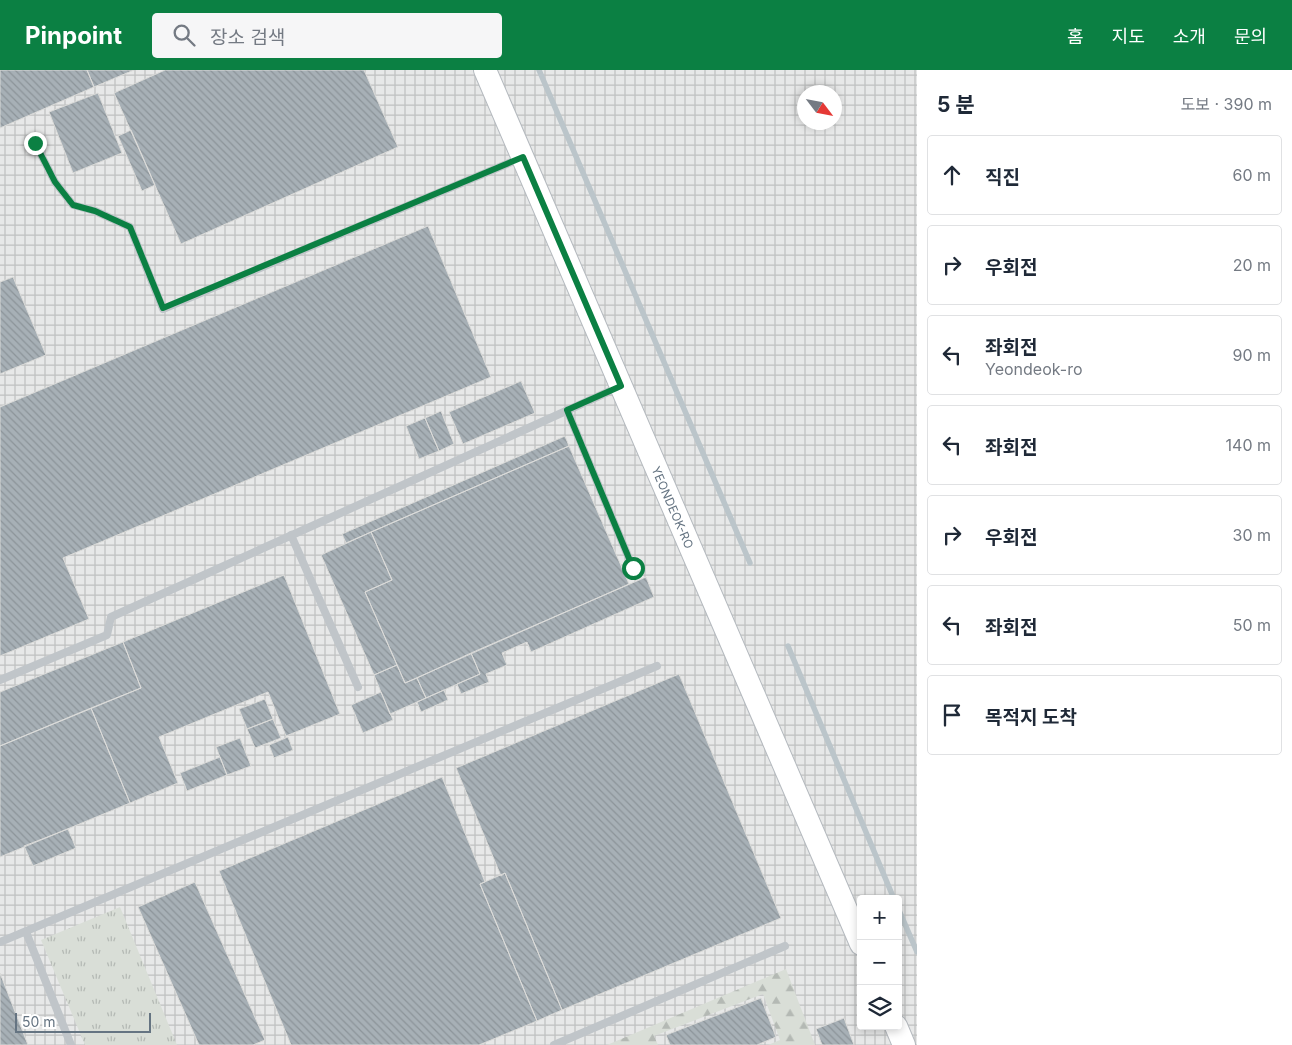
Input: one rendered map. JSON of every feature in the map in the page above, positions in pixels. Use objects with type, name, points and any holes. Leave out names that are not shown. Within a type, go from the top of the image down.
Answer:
[{"type":"street","name":"YEONDEOK-RO","points":[[485,70],[859,940]]},
{"type":"lane","points":[[35,143],[55,182],[73,205],[95,211],[130,227],[163,308],[523,157]]},
{"type":"lane","points":[[0,680],[107,636],[111,617],[621,386]]},
{"type":"lane","points":[[567,410],[633,568]]},
{"type":"lane","points":[[291,535],[358,686]]},
{"type":"lane","points":[[0,942],[657,666]]},
{"type":"lane","points":[[26,932],[72,1045]]},
{"type":"lane","points":[[554,1045],[785,946]]},
{"type":"shaded area","points":[[0,70],[917,70],[917,1045],[0,1045]]},
{"type":"green space","points":[[120,907],[177,1045],[85,1045],[41,940]]},
{"type":"green space","points":[[786,969],[815,1045],[768,1045],[780,1040],[763,994],[654,1036],[658,1045],[607,1045]]},
{"type":"building","points":[[0,70],[87,70],[94,87],[0,128]]},
{"type":"building","points":[[87,70],[134,70],[94,87]]},
{"type":"building","points":[[165,70],[364,70],[398,147],[181,244],[114,93]]},
{"type":"building","points":[[98,93],[122,153],[73,173],[49,112]]},
{"type":"building","points":[[131,130],[155,185],[142,191],[118,136]]},
{"type":"building","points":[[428,226],[491,377],[63,558],[89,619],[0,656],[0,407]]},
{"type":"building","points":[[13,277],[46,355],[0,374],[0,282]]},
{"type":"building","points":[[521,381],[535,413],[463,444],[449,412]]},
{"type":"building","points":[[441,411],[454,444],[439,451],[425,418]]},
{"type":"building","points":[[425,418],[439,451],[419,459],[406,426]]},
{"type":"building","points":[[565,436],[569,446],[346,543],[342,534]]},
{"type":"building","points":[[569,446],[629,584],[405,683],[365,592],[392,580],[371,532]]},
{"type":"building","points":[[371,532],[392,580],[365,592],[397,665],[374,675],[321,555]]},
{"type":"building","points":[[284,575],[340,714],[286,736],[268,692],[159,737],[178,783],[130,803],[91,708],[141,688],[123,642]]},
{"type":"building","points":[[646,577],[654,597],[531,652],[527,642],[502,653],[507,665],[486,674],[489,682],[461,694],[457,684],[480,674],[471,653]]},
{"type":"building","points":[[123,642],[141,688],[0,746],[0,692]]},
{"type":"building","points":[[471,653],[480,674],[426,698],[417,678]]},
{"type":"building","points":[[397,665],[405,683],[417,678],[426,698],[390,714],[374,675]]},
{"type":"building","points":[[679,674],[781,918],[562,1010],[505,873],[501,876],[456,768]]},
{"type":"building","points":[[444,690],[448,700],[421,712],[417,702]]},
{"type":"building","points":[[381,692],[393,720],[363,733],[351,705]]},
{"type":"building","points":[[265,699],[273,719],[247,729],[239,709]]},
{"type":"building","points":[[91,708],[130,803],[0,857],[0,746]]},
{"type":"building","points":[[273,719],[281,738],[255,748],[247,729]]},
{"type":"building","points":[[288,737],[293,750],[274,758],[269,745]]},
{"type":"building","points":[[240,738],[251,766],[227,775],[216,747]]},
{"type":"building","points":[[220,757],[227,775],[187,791],[180,773]]},
{"type":"building","points":[[442,777],[485,882],[480,884],[537,1021],[479,1045],[291,1045],[219,871]]},
{"type":"building","points":[[68,829],[76,848],[33,866],[24,846]]},
{"type":"building","points":[[505,873],[562,1010],[537,1021],[480,884]]},
{"type":"building","points":[[195,882],[265,1040],[253,1045],[199,1045],[138,907]]},
{"type":"building","points":[[0,973],[28,1045],[0,1045]]},
{"type":"building","points":[[761,998],[776,1037],[757,1045],[670,1045],[666,1035]]},
{"type":"building","points":[[844,1018],[854,1045],[822,1045],[816,1029]]},
{"type":"waterway","points":[[539,70],[750,563]]},
{"type":"waterway","points":[[788,646],[892,895]]},
{"type":"waterway","points":[[902,917],[917,952]]},
{"type":"route","points":[[35,143],[55,182],[73,205],[95,211],[130,227],[163,308],[523,157],[621,386],[567,410],[633,568]]}]
